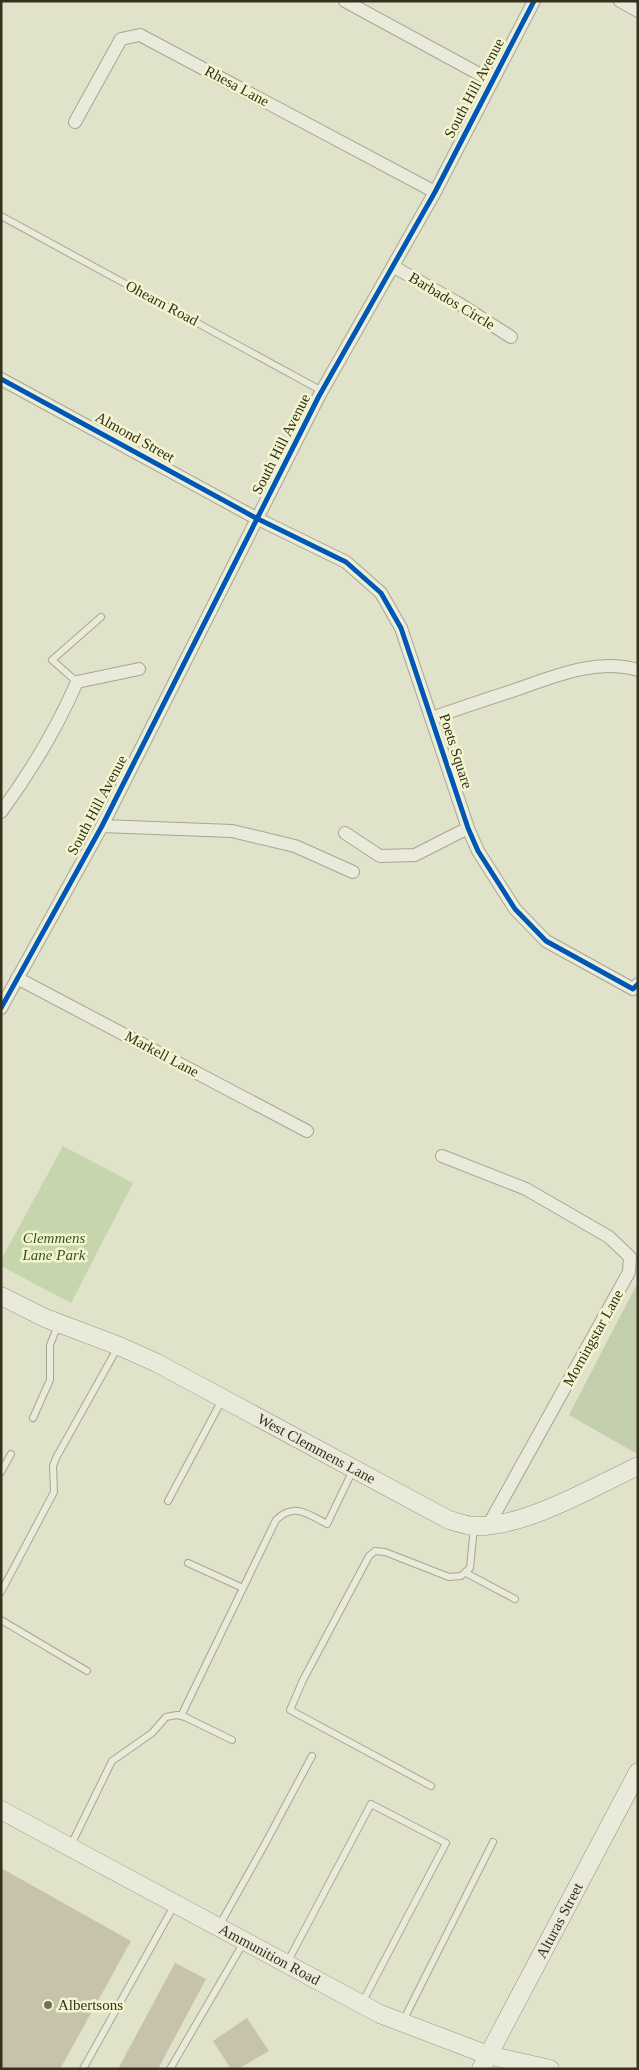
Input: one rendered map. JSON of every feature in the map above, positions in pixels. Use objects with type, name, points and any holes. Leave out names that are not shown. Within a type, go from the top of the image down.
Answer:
[{"type":"street","points":[[345,1],[492,81]]},
{"type":"street","name":"South Hill Avenue","points":[[1,1008],[102,826],[322,390],[435,192],[534,1]]},
{"type":"street","points":[[620,1],[638,11]]},
{"type":"street","name":"Rhesa Lane","points":[[75,122],[121,39],[140,35],[435,192]]},
{"type":"street","name":"Barbados Circle","points":[[394,266],[458,303],[511,337]]},
{"type":"street","name":"Almond Street","points":[[1,379],[256,518]]},
{"type":"street","name":"Poets Square","points":[[256,518],[346,562],[381,593],[401,628],[468,828],[478,852],[515,908],[546,941],[633,989],[638,984]]},
{"type":"street","name":"Poets Square","points":[[432,718],[570,671],[601,666],[627,667],[638,670]]},
{"type":"street","points":[[1,812],[30,774],[63,715],[77,682],[139,669]]},
{"type":"street","points":[[102,826],[232,831],[295,846],[353,872]]},
{"type":"street","points":[[345,834],[380,856],[415,854],[468,828]]},
{"type":"street","name":"Markell Lane","points":[[17,978],[307,1131]]},
{"type":"street","name":"Morningstar Lane","points":[[442,1156],[526,1189],[609,1237],[630,1257],[630,1272],[481,1526]]},
{"type":"street","name":"West Clemmens Lane","points":[[1,1296],[59,1323],[158,1363],[449,1520],[481,1526],[529,1517],[638,1468]]},
{"type":"street","name":"Alturas Street","points":[[484,2062],[638,1772]]},
{"type":"street","name":"Ammunition Road","points":[[1,1810],[362,2004],[484,2062],[550,2069]]},
{"type":"lane","name":"Ohearn Road","points":[[1,216],[322,390]]},
{"type":"lane","points":[[77,682],[52,660],[101,617]]},
{"type":"lane","points":[[33,1418],[50,1380],[50,1345],[59,1323]]},
{"type":"lane","points":[[1,1592],[54,1492],[53,1466],[56,1458],[119,1346]]},
{"type":"lane","points":[[168,1501],[223,1399]]},
{"type":"lane","points":[[1,1472],[11,1454]]},
{"type":"lane","points":[[181,1716],[276,1520],[284,1512],[300,1510],[327,1524],[354,1469]]},
{"type":"lane","points":[[431,1786],[290,1710],[303,1680],[369,1556],[375,1551],[385,1552],[449,1578],[461,1576],[470,1568],[481,1526]]},
{"type":"lane","points":[[188,1563],[243,1588]]},
{"type":"lane","points":[[466,1573],[514,1599]]},
{"type":"lane","points":[[1,1620],[88,1671]]},
{"type":"lane","points":[[70,1847],[112,1761],[152,1733],[166,1717],[177,1714],[232,1740]]},
{"type":"lane","points":[[218,1927],[312,1756]]},
{"type":"lane","points":[[287,1964],[371,1804],[446,1843],[362,2004]]},
{"type":"lane","points":[[403,2023],[493,1842]]},
{"type":"lane","points":[[83,2069],[175,1904]]},
{"type":"lane","points":[[170,2069],[245,1941]]},
{"type":"green space","name":"Clemmens Lane Park","points":[[63,1146],[133,1183],[71,1303],[1,1266],[1,1260]]},
{"type":"green space","points":[[638,1282],[638,1454],[637,1454],[569,1415]]},
{"type":"building","name":"Albertsons","points":[[1,1868],[131,1941],[60,2069],[1,2069]]},
{"type":"building","points":[[175,1963],[206,1979],[158,2069],[118,2069]]},
{"type":"building","points":[[247,2018],[269,2051],[238,2069],[231,2069],[213,2041]]},
{"type":"cycle path","points":[[1,1008],[102,826],[319,396],[435,192],[534,1]]},
{"type":"cycle path","points":[[1,379],[256,518],[346,562],[381,593],[401,628],[468,828],[478,851],[515,909],[546,941],[633,989],[638,984]]},
{"type":"place","name":"Albertsons","points":[[48,2005]]}]
